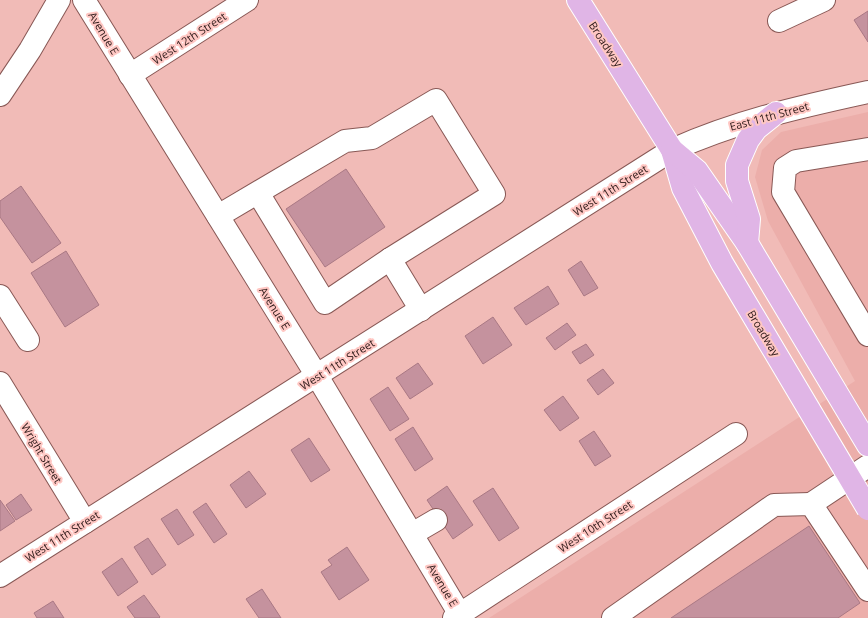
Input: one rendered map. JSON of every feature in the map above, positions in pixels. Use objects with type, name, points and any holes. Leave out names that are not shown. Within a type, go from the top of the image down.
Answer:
[{"type":"main road","name":"Broadway","points":[[578,0],[672,150],[682,188],[722,263],[868,509]]},
{"type":"main road","points":[[748,243],[749,219],[737,181],[737,165],[748,140],[756,128],[776,112]]},
{"type":"main road","name":"Broadway","points":[[672,150],[697,171],[748,243],[868,445]]},
{"type":"street","points":[[0,95],[30,50],[59,0]]},
{"type":"street","name":"Avenue E","points":[[84,0],[317,376],[412,534],[459,617]]},
{"type":"street","points":[[779,20],[824,0]]},
{"type":"street","name":"West 12th Street","points":[[130,75],[240,2]]},
{"type":"street","name":"East 11th Street","points":[[672,150],[708,134],[776,112],[868,92]]},
{"type":"street","points":[[218,216],[344,141],[372,138],[436,100],[494,194],[325,303],[258,193]]},
{"type":"street","points":[[868,149],[796,161],[785,168],[783,192],[868,334]]},
{"type":"street","name":"West 11th Street","points":[[0,576],[672,150]]},
{"type":"street","points":[[390,260],[421,310]]},
{"type":"street","points":[[0,296],[28,340]]},
{"type":"street","name":"Wright Street","points":[[0,384],[85,522]]},
{"type":"street","name":"West 10th Street","points":[[459,617],[736,434]]},
{"type":"street","points":[[613,618],[774,505],[811,504],[868,466]]},
{"type":"street","points":[[811,504],[868,590]]},
{"type":"street","points":[[412,534],[436,520]]},
{"type":"shaded area","points":[[868,112],[868,618],[489,618],[855,381],[768,221],[755,177],[762,150],[781,132]]},
{"type":"building","points":[[868,11],[868,42],[854,20]]},
{"type":"building","points":[[346,169],[385,227],[325,267],[286,209]]},
{"type":"building","points":[[21,186],[61,243],[32,263],[0,217],[0,201]]},
{"type":"building","points":[[66,251],[99,305],[65,327],[31,273]]},
{"type":"building","points":[[581,261],[598,288],[584,296],[568,270]]},
{"type":"building","points":[[548,286],[559,304],[526,325],[514,308]]},
{"type":"building","points":[[493,317],[512,345],[483,364],[465,336]]},
{"type":"building","points":[[567,323],[576,335],[555,350],[546,338]]},
{"type":"building","points":[[586,344],[594,355],[580,364],[572,352]]},
{"type":"building","points":[[418,363],[433,384],[410,399],[396,378]]},
{"type":"building","points":[[603,369],[614,383],[598,395],[587,380]]},
{"type":"building","points":[[388,387],[409,419],[390,431],[370,399]]},
{"type":"building","points":[[563,396],[579,418],[560,431],[544,410]]},
{"type":"building","points":[[413,427],[433,459],[415,471],[395,439]]},
{"type":"building","points":[[594,431],[611,456],[595,466],[579,441]]},
{"type":"building","points":[[309,438],[330,470],[311,482],[291,450]]},
{"type":"building","points":[[249,471],[266,494],[246,508],[230,485]]},
{"type":"building","points":[[447,486],[473,525],[453,539],[427,500]]},
{"type":"building","points":[[493,488],[519,528],[499,541],[473,501]]},
{"type":"building","points":[[21,494],[32,510],[16,520],[6,505]]},
{"type":"building","points":[[0,500],[15,521],[0,531]]},
{"type":"building","points":[[206,503],[227,534],[214,543],[193,512]]},
{"type":"building","points":[[177,509],[194,535],[178,545],[161,519]]},
{"type":"building","points":[[809,526],[860,603],[838,618],[671,618]]},
{"type":"building","points":[[148,538],[166,565],[152,575],[134,547]]},
{"type":"building","points":[[347,547],[369,580],[339,600],[321,572],[332,565],[328,560]]},
{"type":"building","points":[[122,558],[138,582],[118,596],[102,572]]},
{"type":"building","points":[[262,589],[281,618],[259,618],[246,599]]},
{"type":"building","points":[[144,595],[160,617],[159,618],[135,618],[127,607]]},
{"type":"building","points":[[53,601],[64,618],[37,618],[34,613]]}]
